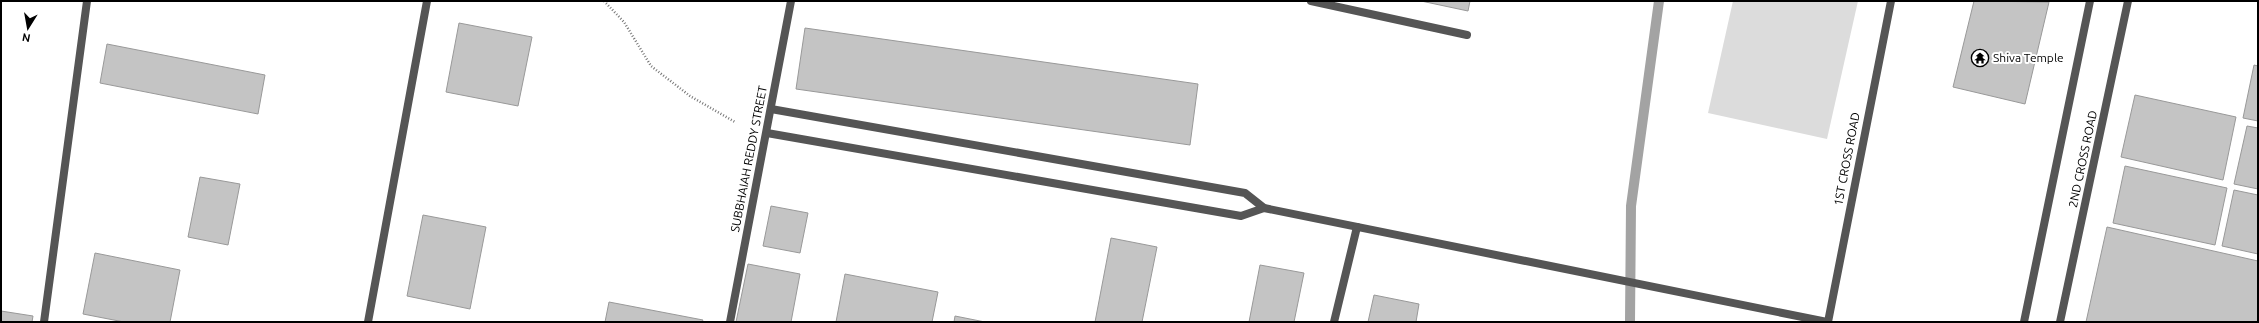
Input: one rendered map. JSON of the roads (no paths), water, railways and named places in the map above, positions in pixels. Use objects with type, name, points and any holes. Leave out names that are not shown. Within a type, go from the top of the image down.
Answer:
[{"type":"street","points":[[44,322],[87,1]]},
{"type":"street","points":[[368,322],[427,1]]},
{"type":"street","name":"SUBBHAIAH REDDY STREET","points":[[730,322],[791,1]]},
{"type":"street","points":[[1311,1],[1467,35]]},
{"type":"street","name":"1ST CROSS ROAD","points":[[1827,322],[1891,1]]},
{"type":"street","name":"2ND CROSS ROAD","points":[[2024,322],[2090,1]]},
{"type":"street","name":"2ND CROSS ROAD","points":[[2060,322],[2128,1]]},
{"type":"street","points":[[771,109],[1245,193],[1264,208],[1827,322]]},
{"type":"street","points":[[767,133],[1241,216],[1264,208]]},
{"type":"street","points":[[1334,322],[1357,227]]},
{"type":"waterway","points":[[1630,322],[1631,206],[1659,1]]},
{"type":"place","name":"Shiva Temple","points":[[1980,58]]}]
